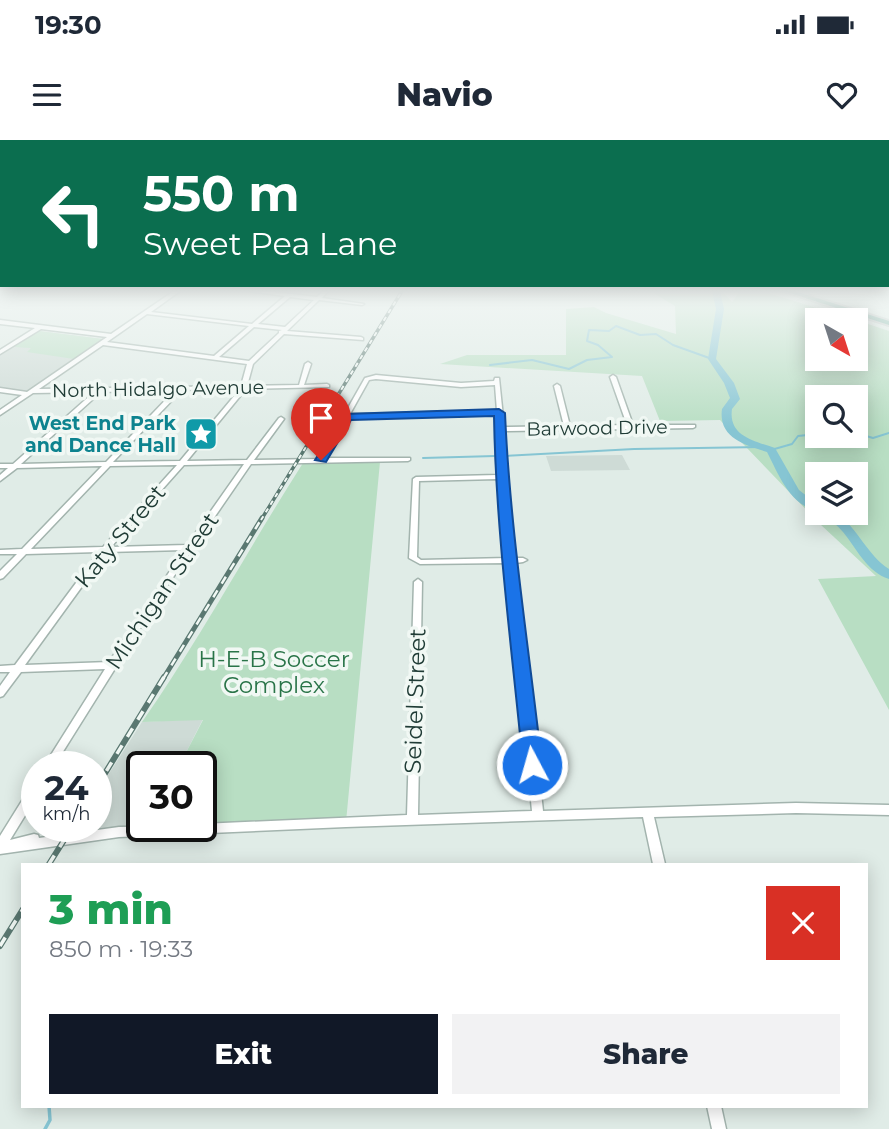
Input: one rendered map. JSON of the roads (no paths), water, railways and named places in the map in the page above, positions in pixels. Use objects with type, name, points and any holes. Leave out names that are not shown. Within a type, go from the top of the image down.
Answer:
[{"type":"street","points":[[1,351],[24,337]]},
{"type":"street","points":[[0,413],[110,337]]},
{"type":"street","points":[[215,358],[240,337]]},
{"type":"street","points":[[101,343],[250,363],[276,337]]},
{"type":"street","points":[[345,337],[361,339]]},
{"type":"street","name":"Katy Street","points":[[0,693],[104,550],[183,463],[244,387],[250,363]]},
{"type":"street","points":[[302,386],[308,364]]},
{"type":"street","points":[[613,377],[631,427]]},
{"type":"street","points":[[321,460],[366,380],[371,378],[461,385],[497,381],[501,477],[512,559],[537,816]]},
{"type":"street","name":"North Hidalgo Avenue","points":[[0,390],[30,393],[327,386]]},
{"type":"street","points":[[557,386],[568,429]]},
{"type":"street","points":[[0,576],[180,389]]},
{"type":"street","points":[[0,479],[99,390]]},
{"type":"street","points":[[348,416],[499,413]]},
{"type":"street","name":"Michigan Street","points":[[58,751],[111,665],[281,419]]},
{"type":"street","name":"Barwood Drive","points":[[500,429],[693,426]]},
{"type":"street","points":[[0,466],[408,459]]},
{"type":"street","points":[[501,477],[416,479],[413,557],[420,562],[523,560]]},
{"type":"street","points":[[0,552],[191,547]]},
{"type":"street","name":"Seidel Street","points":[[412,820],[418,582]]},
{"type":"street","points":[[0,669],[111,665]]},
{"type":"street","points":[[0,848],[119,832],[647,812],[796,808],[889,810]]},
{"type":"street","points":[[647,812],[659,863]]},
{"type":"street","points":[[0,848],[21,813]]},
{"type":"street","points":[[714,1108],[719,1129]]},
{"type":"waterway","points":[[490,365],[532,360],[569,369],[587,360],[612,357],[598,345],[587,341],[588,337]]},
{"type":"waterway","points":[[661,337],[673,345],[712,359]]},
{"type":"waterway","points":[[715,337],[712,359],[729,383],[735,399],[727,409],[730,427],[743,441],[771,450],[795,492],[805,502]]},
{"type":"waterway","points":[[868,437],[873,438],[889,433]]},
{"type":"waterway","points":[[771,450],[792,444],[798,436],[805,435]]},
{"type":"waterway","points":[[504,456],[634,449],[762,447]]},
{"type":"waterway","points":[[423,458],[495,456]]},
{"type":"waterway","points":[[844,525],[872,562],[889,575]]},
{"type":"waterway","points":[[45,1129],[50,1120],[49,1108]]},
{"type":"railway","points":[[261,520],[374,337]]},
{"type":"railway","points":[[163,679],[262,518]]},
{"type":"railway","points":[[112,762],[164,677]]},
{"type":"railway","points":[[50,863],[63,842]]},
{"type":"railway","points":[[0,946],[21,912]]},
{"type":"place","name":"West End Park and Dance Hall","points":[[201,434]]},
{"type":"park label","name":"H-E-B Soccer Complex","points":[[274,672]]}]
